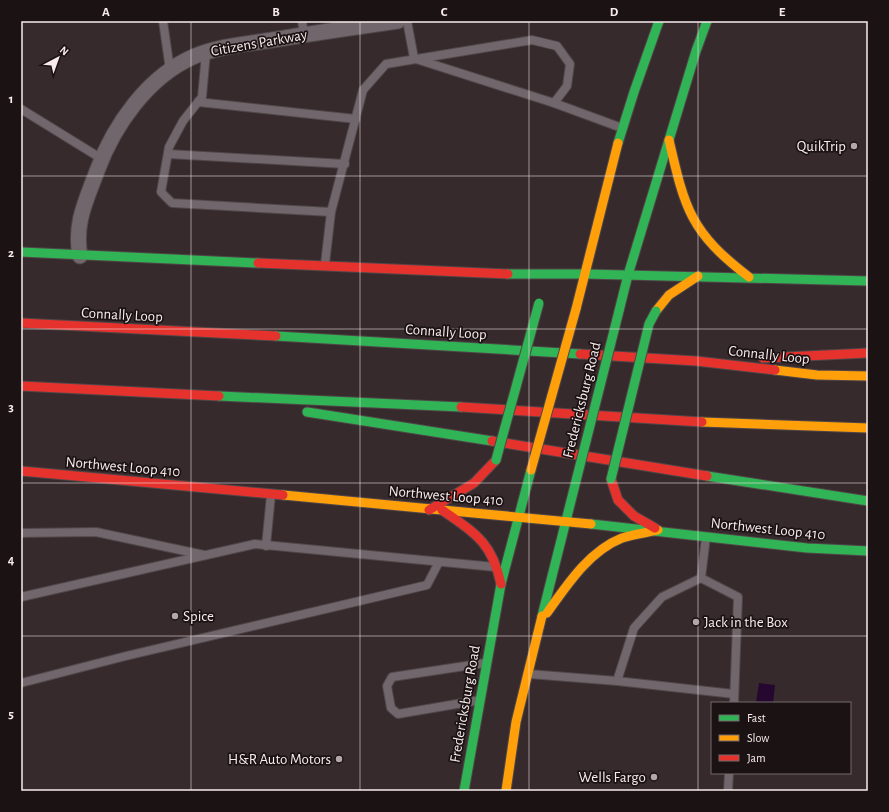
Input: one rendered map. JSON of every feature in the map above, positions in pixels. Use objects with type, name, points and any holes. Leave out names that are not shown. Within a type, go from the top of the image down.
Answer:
[{"type":"main road","name":"Fredericksburg Road","points":[[464,791],[501,584],[518,516],[586,274],[623,128],[659,21]]},
{"type":"main road","name":"Fredericksburg Road","points":[[506,791],[516,722],[628,275],[696,51],[707,21]]},
{"type":"main road","points":[[669,140],[685,203],[693,220],[707,241],[725,259],[749,277]]},
{"type":"main road","points":[[21,252],[80,256],[504,274],[698,276],[868,281]]},
{"type":"main road","points":[[504,274],[527,284]]},
{"type":"main road","points":[[658,530],[634,516],[618,500],[611,479],[649,324],[656,311],[669,295],[698,276]]},
{"type":"main road","points":[[430,510],[475,484],[485,475],[496,460],[537,298]]},
{"type":"main road","name":"Connally Loop","points":[[21,324],[277,336],[696,361],[816,375],[868,376]]},
{"type":"main road","points":[[696,361],[868,353]]},
{"type":"main road","points":[[21,386],[478,408],[690,422],[868,428]]},
{"type":"main road","points":[[191,394],[284,408]]},
{"type":"main road","points":[[299,411],[868,501]]},
{"type":"main road","name":"Northwest Loop 410","points":[[21,471],[430,510],[518,516],[565,522],[658,530],[807,548],[868,551]]},
{"type":"main road","points":[[442,510],[476,535],[493,557],[501,584]]},
{"type":"main road","points":[[542,621],[563,590],[604,548],[619,539],[658,530]]},
{"type":"street","name":"Citizens Parkway","points":[[80,256],[78,223],[102,159],[115,131],[134,104],[170,70],[195,56],[303,28],[398,21]]},
{"type":"lane","points":[[163,21],[170,70]]},
{"type":"lane","points":[[407,21],[414,58]]},
{"type":"lane","points":[[324,266],[331,212],[345,164],[363,90],[386,64],[414,58],[532,40],[557,46],[570,64],[567,86],[554,103]]},
{"type":"lane","points":[[206,53],[202,97],[183,121],[169,147],[161,192],[172,203],[331,212]]},
{"type":"lane","points":[[414,58],[554,103],[623,128]]},
{"type":"lane","points":[[198,102],[356,119]]},
{"type":"lane","points":[[21,109],[102,159]]},
{"type":"lane","points":[[168,154],[345,164]]},
{"type":"lane","points":[[266,546],[271,494]]},
{"type":"lane","points":[[21,533],[96,532],[207,555]]},
{"type":"lane","points":[[701,578],[707,536]]},
{"type":"lane","points":[[21,597],[255,544],[497,567]]},
{"type":"lane","points":[[21,683],[126,656],[427,585],[439,562]]},
{"type":"lane","points":[[617,681],[634,628],[662,597],[701,578]]},
{"type":"lane","points":[[701,578],[738,597],[734,702]]},
{"type":"lane","points":[[480,700],[398,714],[391,708],[387,686],[392,678],[487,662]]},
{"type":"lane","points":[[528,674],[617,681],[734,694]]},
{"type":"lane","points":[[728,791],[729,774]]},
{"type":"shaded area","points":[[759,683],[775,685],[773,702],[756,702]]},
{"type":"traffic: fast","points":[[618,143],[659,21]]},
{"type":"traffic: fast","points":[[619,311],[628,275],[696,51],[707,21]]},
{"type":"traffic: fast","points":[[21,252],[258,263]]},
{"type":"traffic: fast","points":[[508,274],[586,274],[868,281]]},
{"type":"traffic: fast","points":[[496,460],[539,303]]},
{"type":"traffic: fast","points":[[577,477],[619,311]]},
{"type":"traffic: fast","points":[[611,479],[649,324],[656,311]]},
{"type":"traffic: fast","points":[[276,336],[580,354]]},
{"type":"traffic: fast","points":[[219,396],[461,407]]},
{"type":"traffic: fast","points":[[307,412],[492,441]]},
{"type":"traffic: fast","points":[[464,791],[501,584],[531,470]]},
{"type":"traffic: fast","points":[[707,476],[868,501]]},
{"type":"traffic: fast","points":[[542,616],[577,477]]},
{"type":"traffic: fast","points":[[591,524],[807,548],[868,551]]},
{"type":"traffic: slow","points":[[669,140],[680,184],[693,218],[714,246],[729,261],[749,277]]},
{"type":"traffic: slow","points":[[576,309],[618,143]]},
{"type":"traffic: slow","points":[[656,311],[669,295],[698,276]]},
{"type":"traffic: slow","points":[[531,470],[576,309]]},
{"type":"traffic: slow","points":[[775,370],[817,375],[868,376]]},
{"type":"traffic: slow","points":[[702,422],[868,428]]},
{"type":"traffic: slow","points":[[283,495],[591,524]]},
{"type":"traffic: slow","points":[[547,613],[571,580],[599,551],[622,538],[658,530]]},
{"type":"traffic: slow","points":[[506,791],[516,722],[542,616]]},
{"type":"traffic: jam","points":[[258,263],[508,274]]},
{"type":"traffic: jam","points":[[21,323],[276,336]]},
{"type":"traffic: jam","points":[[763,358],[868,353]]},
{"type":"traffic: jam","points":[[580,354],[696,361],[775,370]]},
{"type":"traffic: jam","points":[[21,386],[219,396]]},
{"type":"traffic: jam","points":[[461,407],[702,422]]},
{"type":"traffic: jam","points":[[492,441],[707,476]]},
{"type":"traffic: jam","points":[[429,510],[474,483],[496,460]]},
{"type":"traffic: jam","points":[[21,471],[283,495]]},
{"type":"traffic: jam","points":[[611,479],[618,500],[634,516],[655,528]]},
{"type":"traffic: jam","points":[[442,510],[473,532],[487,548],[493,558],[501,584]]},
{"type":"place","name":"QuikTrip","points":[[854,146]]},
{"type":"place","name":"Spice","points":[[175,616]]},
{"type":"place","name":"Jack in the Box","points":[[696,622]]},
{"type":"place","name":"H&R Auto Motors","points":[[339,759]]},
{"type":"place","name":"Wells Fargo","points":[[654,777]]}]
